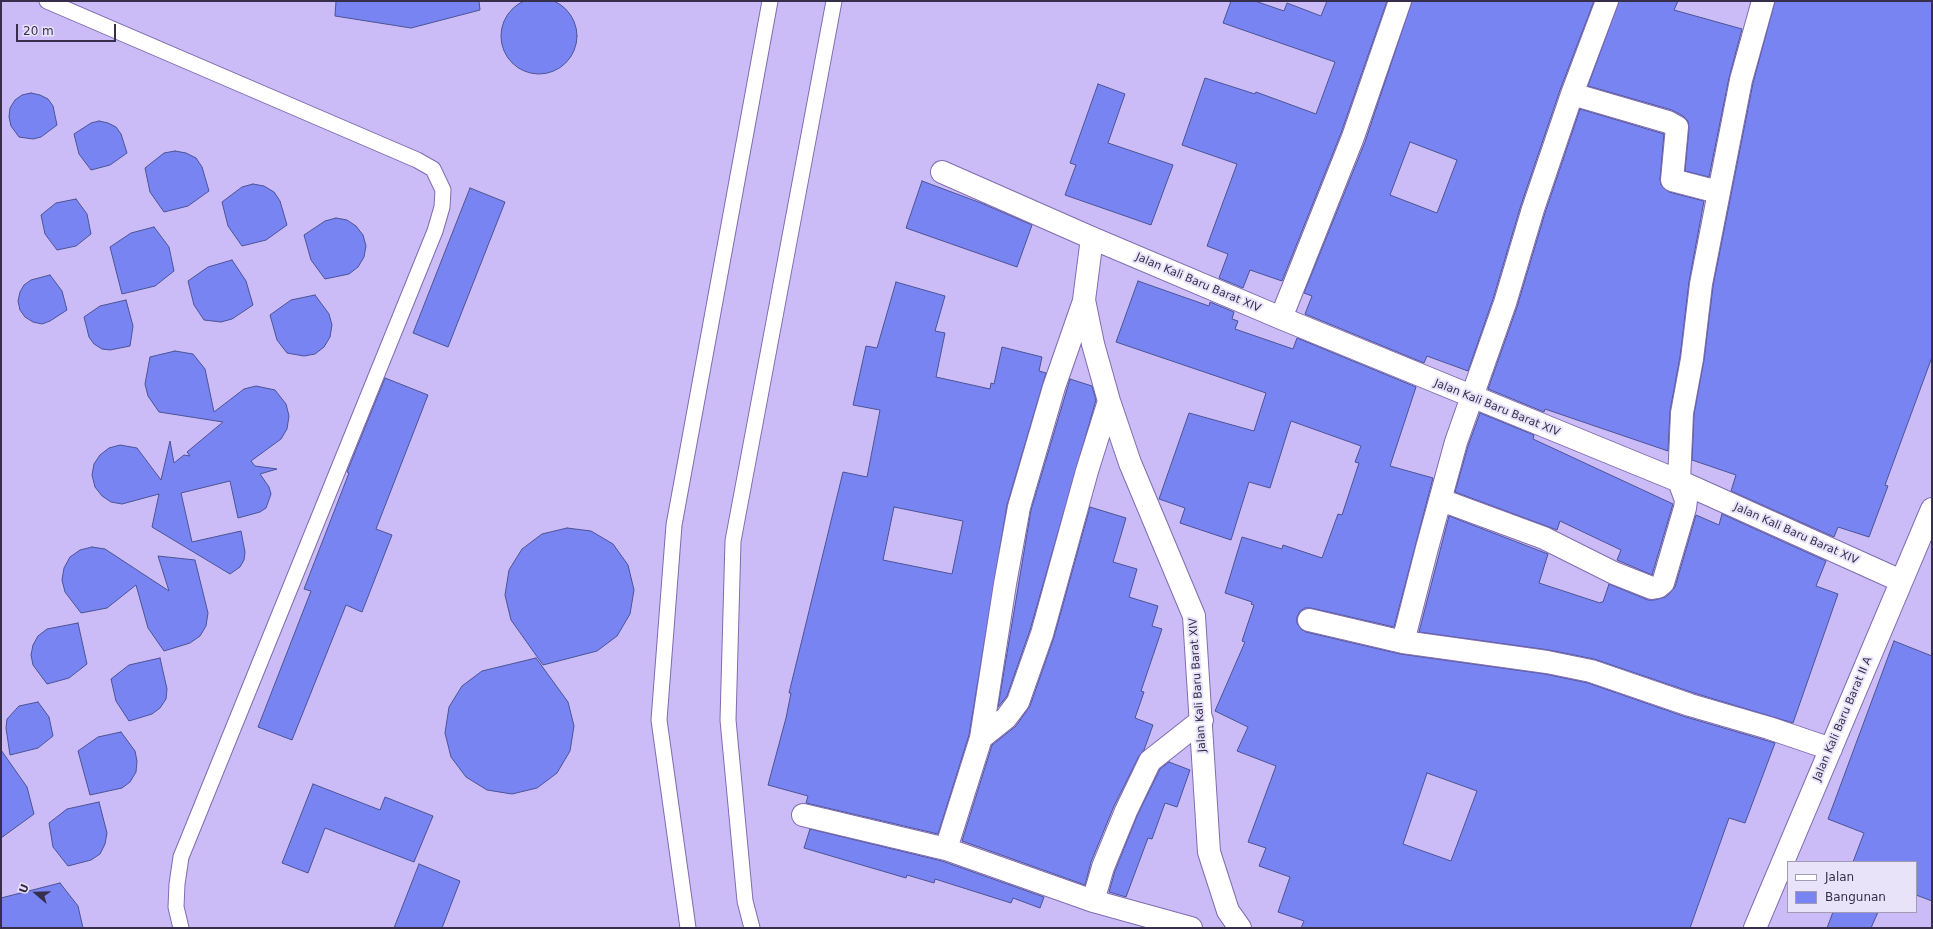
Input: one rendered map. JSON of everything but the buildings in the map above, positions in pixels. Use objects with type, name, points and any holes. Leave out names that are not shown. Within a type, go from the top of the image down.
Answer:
[{"type":"street","points":[[1281,318],[1353,137],[1400,1]]},
{"type":"street","points":[[1403,642],[1456,442],[1505,303],[1533,209],[1572,94],[1607,1]]},
{"type":"street","points":[[1441,500],[1544,538],[1614,573],[1652,588],[1658,587],[1663,583],[1685,508],[1686,500],[1678,481],[1682,412],[1692,359],[1701,284],[1740,80],[1763,1]]},
{"type":"street","points":[[1572,94],[1668,122],[1677,127],[1672,180],[1718,192]]},
{"type":"street","name":"Jalan Kali Baru Barat XIV","points":[[942,172],[1092,238],[1281,318],[1472,398],[1678,481],[1901,581]]},
{"type":"street","name":"Jalan Kali Baru Barat XIV","points":[[1092,238],[1084,300],[1093,344],[1109,401],[1130,463],[1194,616],[1202,720],[1209,852],[1228,911],[1240,928]]},
{"type":"street","points":[[946,849],[981,738],[1005,584],[1019,507],[1054,387],[1084,300]]},
{"type":"street","points":[[981,738],[1006,718],[1018,702],[1042,634],[1087,470],[1109,401]]},
{"type":"street","name":"Jalan Kali Baru Barat II A","points":[[1755,928],[1932,509]]},
{"type":"street","points":[[1309,620],[1403,642],[1547,662],[1591,671],[1690,705],[1769,728],[1830,750]]},
{"type":"street","points":[[1093,901],[1103,867],[1126,811],[1150,761],[1202,720]]},
{"type":"street","points":[[803,815],[946,849],[1093,901],[1191,928]]},
{"type":"lane","points":[[47,1],[417,160],[432,169],[443,190],[442,207],[435,231],[182,857],[177,884],[176,907],[181,928]]},
{"type":"lane","points":[[688,928],[659,720],[674,525],[770,1]]},
{"type":"lane","points":[[752,928],[745,901],[728,720],[733,541],[834,1]]}]
